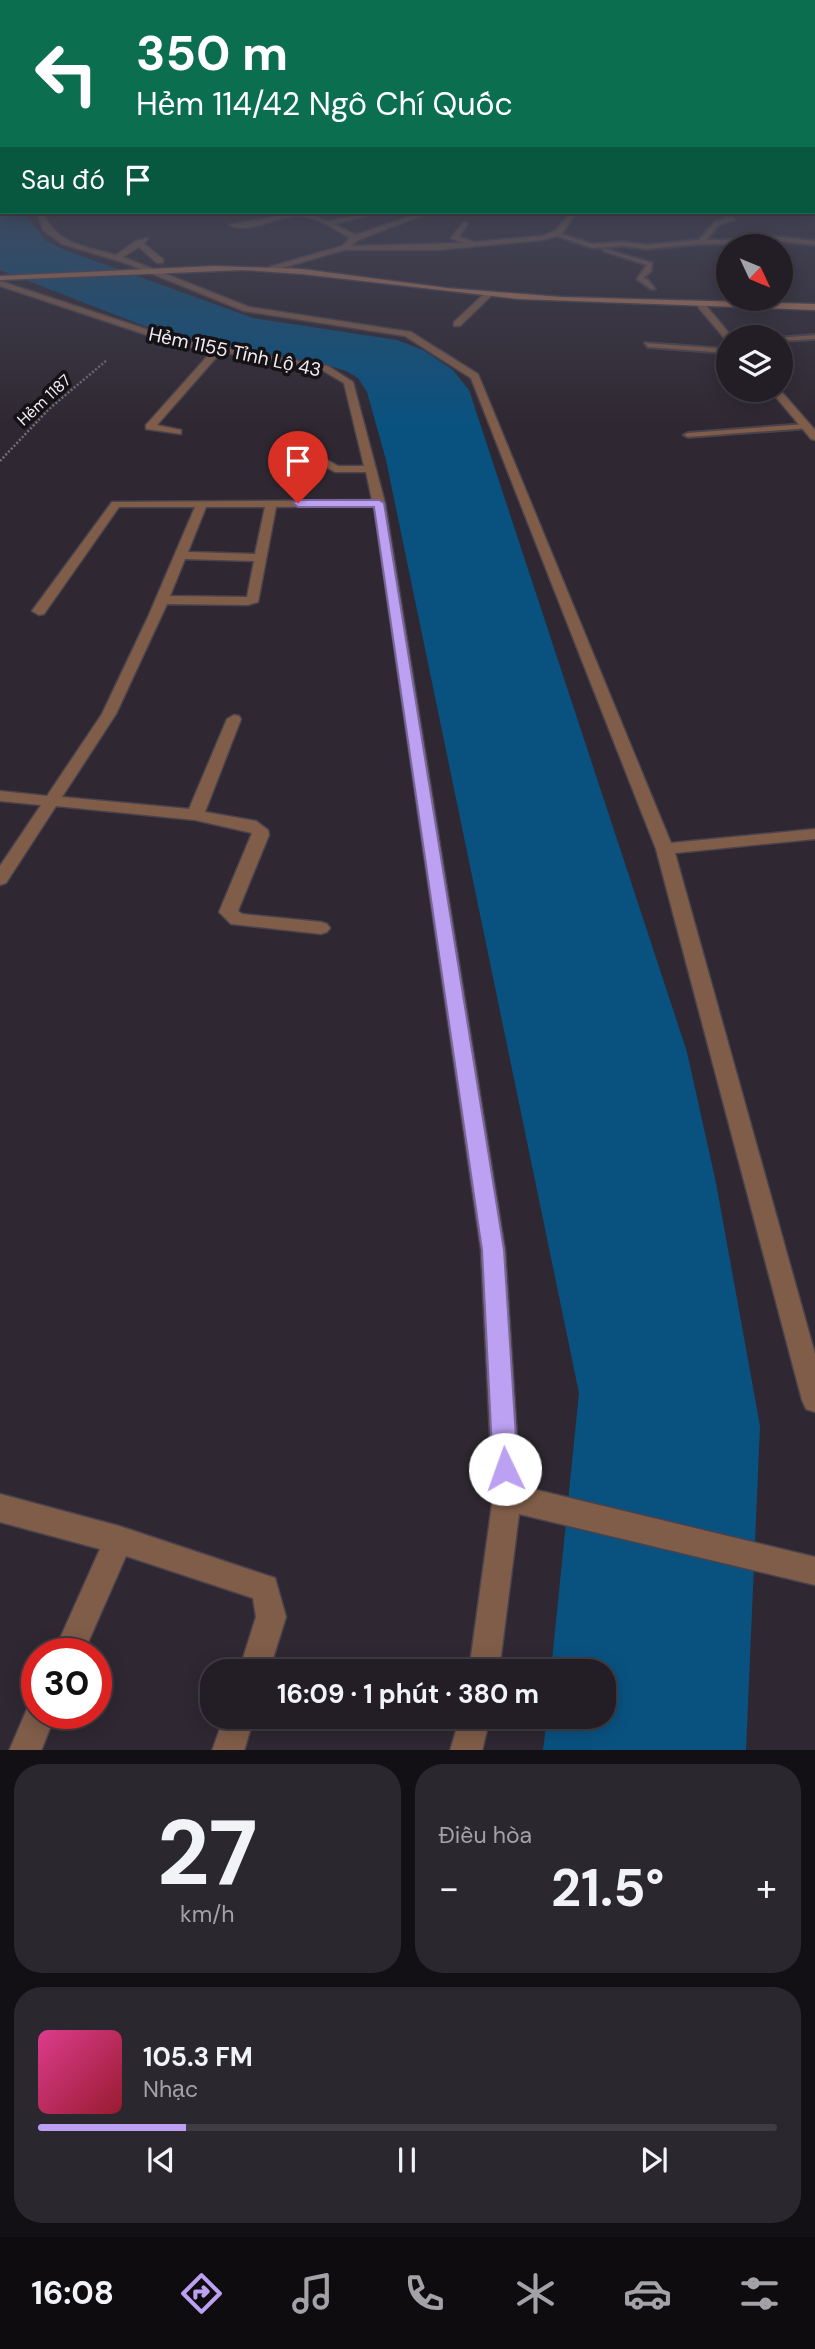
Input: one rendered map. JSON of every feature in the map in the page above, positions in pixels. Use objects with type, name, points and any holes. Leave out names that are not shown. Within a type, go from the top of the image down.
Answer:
[{"type":"main road","points":[[0,281],[151,268],[272,270],[352,276],[489,294],[592,302],[815,307]]},
{"type":"street","points":[[129,262],[151,268],[247,310],[408,334],[475,376],[665,849],[815,1400]]},
{"type":"street","points":[[149,262],[151,268]]},
{"type":"street","points":[[272,270],[299,262]]},
{"type":"street","name":"Hẻm 1155 Tỉnh Lộ 43","points":[[0,281],[150,335],[325,368],[348,382],[379,503],[493,1250],[507,1497],[486,1659]]},
{"type":"street","points":[[457,324],[489,294]]},
{"type":"street","points":[[701,305],[718,325]]},
{"type":"street","points":[[177,432],[150,427],[218,349]]},
{"type":"street","points":[[785,402],[815,437]]},
{"type":"street","points":[[293,459],[327,463],[335,469],[370,469]]},
{"type":"street","points":[[162,600],[253,599],[271,503]]},
{"type":"street","points":[[39,611],[116,504],[379,503]]},
{"type":"street","points":[[0,878],[109,714],[162,600],[202,504]]},
{"type":"street","points":[[180,555],[261,558]]},
{"type":"street","points":[[195,815],[234,719]]},
{"type":"street","points":[[0,796],[195,815],[250,825],[260,830],[261,835],[228,912],[229,916],[237,920],[321,928]]},
{"type":"street","points":[[665,849],[815,834]]},
{"type":"street","points":[[507,1497],[814,1571]]},
{"type":"street","points":[[0,1508],[120,1540],[265,1588],[271,1617],[258,1659]]},
{"type":"street","points":[[75,1638],[120,1540]]},
{"type":"street","points":[[24,1750],[34,1729]]},
{"type":"street","points":[[228,1750],[235,1729]]},
{"type":"street","points":[[466,1750],[472,1729]]},
{"type":"lane","points":[[647,262],[650,264],[648,271],[640,276],[640,279],[653,288]]},
{"type":"lane","points":[[793,338],[815,337]]},
{"type":"lane","points":[[648,345],[716,350]]},
{"type":"lane","points":[[688,435],[806,426]]},
{"type":"path","name":"Hẻm 1187","points":[[0,461],[49,409],[107,360]]},
{"type":"water","points":[[0,262],[97,262],[253,318],[397,340],[423,350],[453,370],[469,390],[687,1052],[716,1183],[760,1426],[746,1750],[543,1750],[546,1729],[616,1729],[616,1659],[552,1659],[579,1393],[386,460],[367,392],[358,378],[346,371],[320,363],[178,339],[0,270]]},
{"type":"route","points":[[298,503],[379,503],[493,1250],[505,1469]]}]
